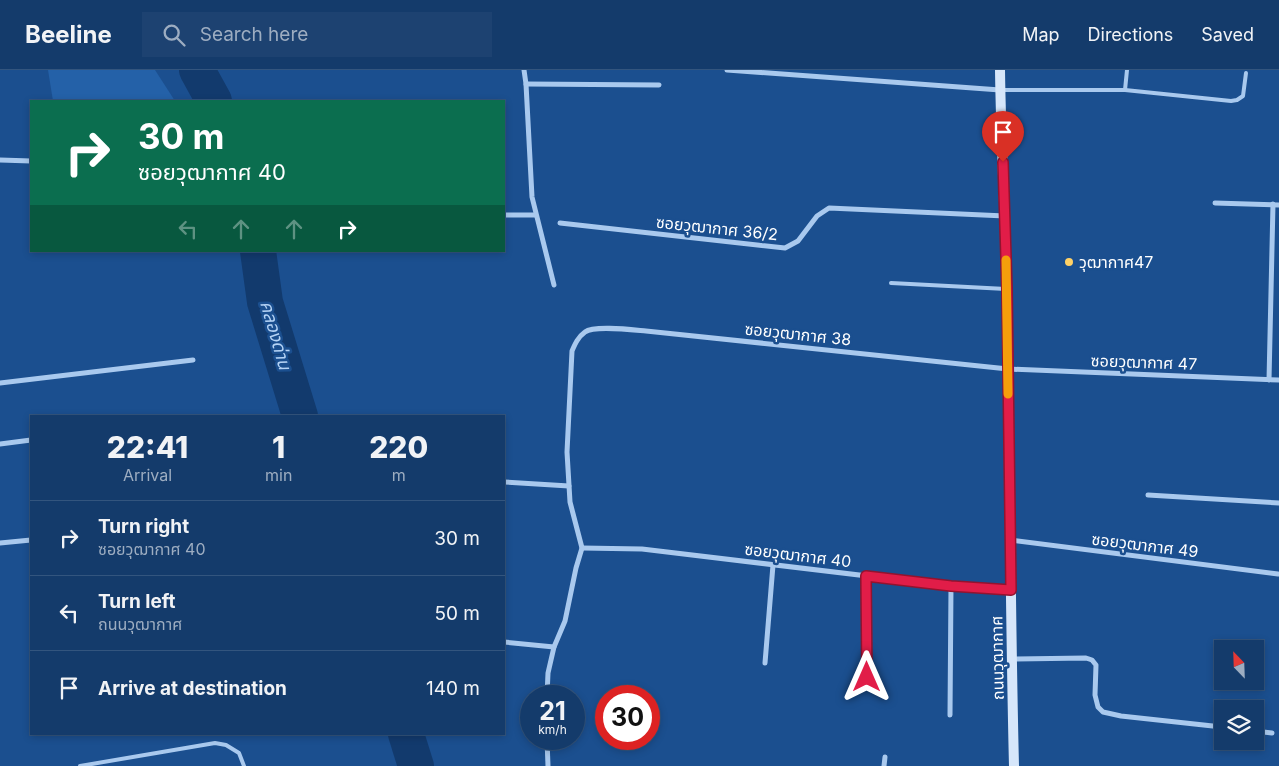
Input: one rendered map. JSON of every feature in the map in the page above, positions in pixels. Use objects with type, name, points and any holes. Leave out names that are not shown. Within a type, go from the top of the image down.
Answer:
[{"type":"main road","name":"ถนนวุฒากาศ","points":[[1000,70],[1007,289],[1014,766]]},
{"type":"street","points":[[524,70],[532,197],[554,285]]},
{"type":"street","points":[[727,70],[1000,90]]},
{"type":"street","points":[[526,84],[659,85]]},
{"type":"street","points":[[0,160],[30,161]]},
{"type":"street","points":[[1215,203],[1276,204],[1269,380]]},
{"type":"street","name":"ซอยวุฒากาศ 36/2","points":[[560,223],[785,248],[798,241],[817,216],[829,208],[1005,216]]},
{"type":"street","points":[[505,215],[536,215]]},
{"type":"street","name":"ซอยวุฒากาศ 38","points":[[569,486],[567,452],[572,352],[579,338],[586,330],[602,328],[646,331],[1008,369]]},
{"type":"street","points":[[0,383],[193,360]]},
{"type":"street","name":"ซอยวุฒากาศ 47","points":[[1008,369],[1279,380]]},
{"type":"street","points":[[0,444],[30,440]]},
{"type":"street","points":[[505,482],[569,486],[570,502],[582,548],[565,621],[554,647],[548,673],[547,685]]},
{"type":"street","points":[[1148,495],[1279,503]]},
{"type":"street","points":[[0,544],[30,540]]},
{"type":"street","name":"ซอยวุฒากาศ 49","points":[[1010,540],[1278,574]]},
{"type":"street","name":"ซอยวุฒากาศ 40","points":[[582,548],[642,549],[951,586],[1011,590]]},
{"type":"street","points":[[765,663],[773,565]]},
{"type":"street","points":[[866,576],[867,677]]},
{"type":"street","points":[[950,714],[951,586]]},
{"type":"street","points":[[505,642],[554,647]]},
{"type":"street","points":[[1011,659],[1086,658],[1092,660],[1096,665],[1094,695],[1098,707],[1103,712],[1121,716],[1214,726]]},
{"type":"street","points":[[1264,732],[1272,733]]},
{"type":"street","points":[[547,750],[548,766]]},
{"type":"street","points":[[884,757],[884,766]]},
{"type":"lane","points":[[1125,90],[1127,70]]},
{"type":"lane","points":[[1000,90],[1125,90],[1231,102],[1243,96],[1246,73]]},
{"type":"lane","points":[[890,283],[1007,289]]},
{"type":"lane","points":[[80,766],[215,743],[239,753],[244,766]]},
{"type":"shaded area","points":[[48,70],[155,70],[174,100],[53,100]]},
{"type":"waterway","name":"คลองด่าน","points":[[197,70],[213,100]]},
{"type":"waterway","name":"คลองด่าน","points":[[258,252],[265,302],[300,415]]},
{"type":"waterway","name":"คลองด่าน","points":[[406,735],[416,766]]},
{"type":"slow traffic","points":[[1006,260],[1008,394]]},
{"type":"place","name":"วุฒากาศ47","points":[[1069,262]]},
{"type":"route","points":[[867,677],[866,576],[951,586],[1011,590],[1007,289],[1003,162]]}]
